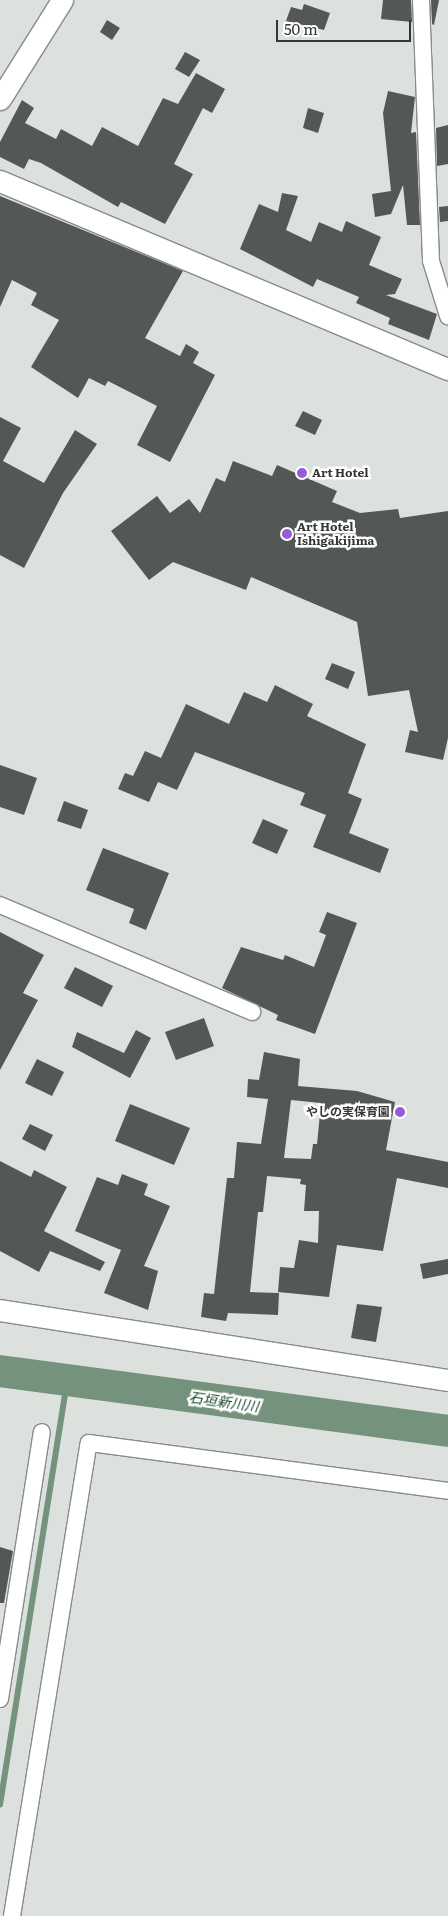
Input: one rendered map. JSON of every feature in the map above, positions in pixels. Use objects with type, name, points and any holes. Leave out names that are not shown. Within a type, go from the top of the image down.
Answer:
[{"type":"street","points":[[0,99],[39,43],[62,0]]},
{"type":"street","points":[[420,0],[431,261],[448,316]]},
{"type":"street","points":[[0,181],[448,369]]},
{"type":"street","points":[[0,905],[252,1012]]},
{"type":"street","points":[[0,1310],[448,1380]]},
{"type":"street","points":[[0,1699],[42,1432]]},
{"type":"street","points":[[12,1916],[89,1443],[448,1491]]},
{"type":"building","points":[[383,0],[411,0],[412,22],[381,19]]},
{"type":"building","points":[[431,0],[439,0],[434,25],[432,24]]},
{"type":"building","points":[[304,4],[330,13],[324,30],[286,21],[291,7],[302,10]]},
{"type":"building","points":[[107,20],[120,28],[112,40],[100,32]]},
{"type":"building","points":[[185,52],[200,60],[189,77],[175,69]]},
{"type":"building","points":[[196,73],[225,89],[212,113],[203,108],[174,164],[193,174],[165,224],[121,202],[118,207],[41,163],[29,159],[24,169],[0,157],[0,142],[22,100],[34,108],[25,123],[56,139],[61,129],[92,146],[102,127],[138,146],[163,98],[178,104]]},
{"type":"building","points":[[388,91],[415,97],[411,133],[416,132],[420,225],[407,225],[403,185],[391,214],[375,217],[372,194],[391,191],[383,113]]},
{"type":"building","points":[[308,108],[324,113],[318,133],[303,128]]},
{"type":"building","points":[[448,125],[448,164],[437,166],[436,128]]},
{"type":"building","points":[[282,193],[298,196],[286,230],[311,242],[319,222],[342,232],[346,221],[381,237],[369,265],[402,279],[395,294],[386,295],[437,314],[429,340],[388,324],[390,318],[356,303],[359,297],[317,279],[313,287],[240,249],[259,204],[278,212]]},
{"type":"building","points":[[0,196],[183,271],[145,338],[180,356],[186,344],[199,352],[193,363],[215,375],[170,462],[137,445],[157,406],[108,381],[105,386],[89,378],[78,398],[31,367],[59,320],[31,305],[37,293],[12,280],[0,307]]},
{"type":"building","points":[[448,206],[448,221],[440,222],[439,207]]},
{"type":"building","points":[[303,411],[322,420],[315,435],[295,426]]},
{"type":"building","points":[[0,417],[21,428],[3,461],[44,483],[75,430],[97,444],[63,493],[24,568],[0,555]]},
{"type":"building","points":[[233,461],[272,476],[277,465],[337,491],[332,502],[360,513],[398,509],[400,518],[448,511],[448,738],[443,760],[405,752],[410,730],[418,732],[409,690],[368,696],[357,622],[251,577],[246,590],[173,562],[149,580],[111,531],[157,496],[170,513],[189,499],[200,513],[216,478],[225,482]]},
{"type":"building","points":[[332,663],[355,672],[348,689],[325,679]]},
{"type":"building","points":[[275,685],[313,704],[307,716],[366,744],[348,793],[362,799],[349,833],[389,849],[380,873],[313,847],[326,815],[300,805],[305,793],[195,752],[177,790],[158,782],[149,802],[118,789],[125,773],[133,776],[145,751],[161,758],[186,704],[229,724],[244,692],[267,702]]},
{"type":"building","points":[[0,765],[37,778],[24,815],[0,807]]},
{"type":"building","points":[[64,801],[88,810],[81,829],[57,821]]},
{"type":"building","points":[[263,819],[288,830],[277,854],[252,843]]},
{"type":"building","points":[[103,848],[169,873],[146,930],[129,923],[134,909],[86,890]]},
{"type":"building","points":[[327,912],[357,923],[315,1034],[276,1020],[278,1015],[222,988],[241,947],[283,960],[285,955],[314,967],[326,935],[319,932]]},
{"type":"building","points":[[0,932],[44,955],[23,993],[38,1000],[0,1070]]},
{"type":"building","points":[[75,967],[113,986],[102,1007],[64,988]]},
{"type":"building","points":[[204,1018],[214,1046],[176,1060],[165,1032]]},
{"type":"building","points":[[136,1030],[151,1038],[130,1078],[72,1047],[77,1032],[124,1053]]},
{"type":"building","points":[[264,1052],[300,1059],[298,1086],[357,1091],[395,1102],[386,1150],[448,1162],[448,1188],[397,1178],[383,1251],[337,1245],[329,1297],[278,1292],[280,1267],[294,1268],[299,1240],[318,1243],[319,1211],[304,1211],[306,1185],[300,1184],[301,1179],[267,1176],[263,1212],[258,1212],[250,1292],[279,1293],[278,1315],[228,1313],[226,1321],[201,1317],[204,1293],[214,1294],[227,1178],[234,1178],[237,1142],[261,1144],[268,1099],[247,1097],[248,1079],[259,1080]],"holes":[[[291,1100],[321,1103],[317,1144],[313,1144],[311,1159],[284,1158]]]},
{"type":"building","points":[[37,1059],[64,1072],[52,1096],[25,1083]]},
{"type":"building","points":[[130,1104],[190,1128],[174,1165],[115,1141]]},
{"type":"building","points":[[30,1124],[53,1135],[45,1151],[22,1139]]},
{"type":"building","points":[[0,1161],[31,1177],[34,1170],[67,1187],[44,1231],[105,1262],[100,1271],[50,1251],[39,1272],[0,1251]]},
{"type":"building","points":[[122,1174],[148,1184],[144,1195],[170,1206],[144,1266],[158,1271],[148,1310],[104,1293],[121,1250],[75,1231],[97,1177],[118,1185]]},
{"type":"building","points":[[448,1259],[448,1274],[423,1279],[420,1264]]},
{"type":"building","points":[[357,1304],[382,1307],[376,1342],[351,1338]]},
{"type":"building","points":[[0,1547],[13,1551],[4,1603],[0,1603]]},
{"type":"waterway","name":"石垣新川川","points":[[0,1371],[448,1431]]},
{"type":"waterway","points":[[0,1805],[67,1380]]},
{"type":"place","name":"Art Hotel","points":[[302,473]]},
{"type":"place","name":"Art Hotel Ishigakijima","points":[[287,534]]},
{"type":"place","name":"やしの実保育園","points":[[400,1112]]}]
